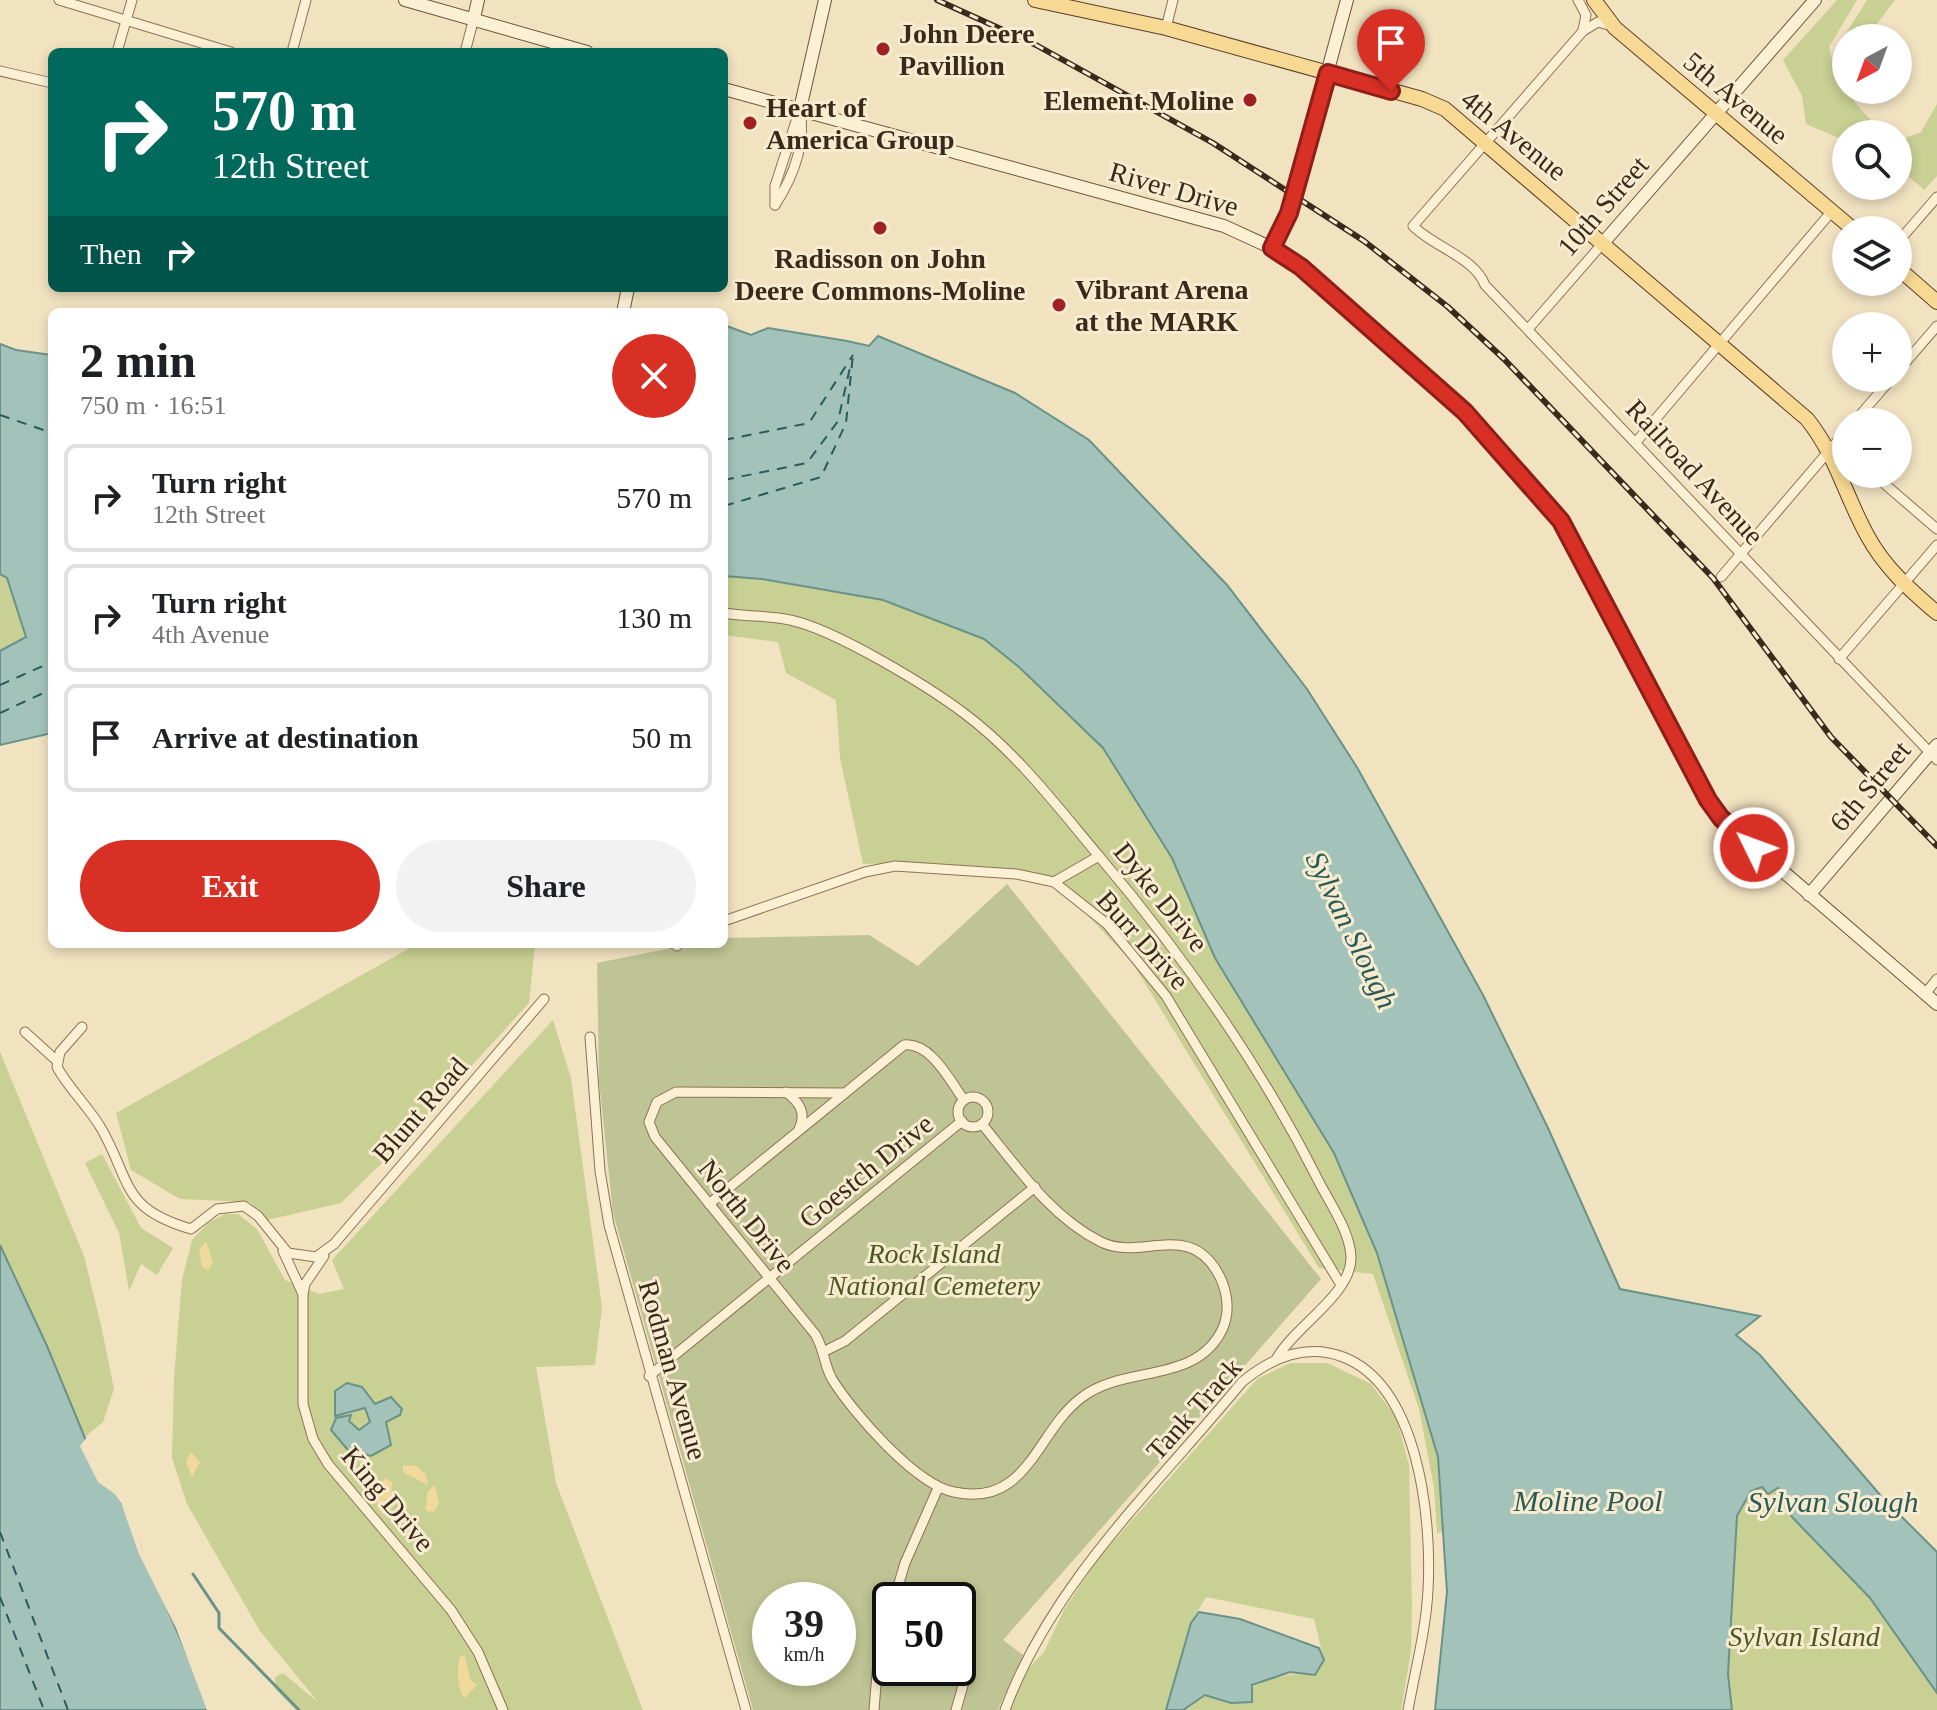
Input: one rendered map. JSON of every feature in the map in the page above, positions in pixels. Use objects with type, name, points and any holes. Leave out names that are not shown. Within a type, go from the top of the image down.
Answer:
[{"type":"main road","points":[[405,0],[574,48]]},
{"type":"main road","points":[[474,18],[478,0]]},
{"type":"main road","points":[[800,109],[825,0]]},
{"type":"main road","name":"4th Avenue","points":[[1035,0],[1166,28],[1438,105],[1795,407],[1830,450],[1867,536],[1903,583],[1937,613]]},
{"type":"main road","points":[[1272,248],[1289,213],[1347,0]]},
{"type":"main road","name":"5th Avenue","points":[[1595,2],[1615,28],[1713,114],[1838,216]]},
{"type":"main road","name":"10th Street","points":[[1603,243],[1810,2]]},
{"type":"main road","name":"River Drive","points":[[728,90],[1224,226],[1272,248],[1301,267],[1465,412],[1547,503],[1581,555],[1708,800],[1735,833],[1937,1004]]},
{"type":"main road","points":[[1912,280],[1937,302]]},
{"type":"main road","name":"6th Street","points":[[1809,895],[1935,752]]},
{"type":"street","points":[[59,0],[217,48]]},
{"type":"street","points":[[118,48],[132,0]]},
{"type":"street","points":[[293,48],[306,0]]},
{"type":"street","points":[[1166,28],[1173,0]]},
{"type":"street","points":[[1578,0],[1586,15],[1583,31]]},
{"type":"street","points":[[466,48],[474,18]]},
{"type":"street","points":[[1486,143],[1583,31],[1598,22],[1615,28]]},
{"type":"street","points":[[0,71],[48,82]]},
{"type":"street","points":[[800,109],[804,131],[792,172],[775,205],[775,186],[800,109]]},
{"type":"street","name":"Railroad Avenue","points":[[1486,143],[1413,226],[1440,248],[1476,268],[1485,285],[1637,441],[1839,659],[1935,752]]},
{"type":"street","points":[[1912,226],[1937,197]]},
{"type":"street","points":[[1637,441],[1832,211]]},
{"type":"street","name":"10th Street","points":[[1529,328],[1603,243]]},
{"type":"street","points":[[1912,355],[1937,326]]},
{"type":"street","points":[[1866,408],[1880,392]]},
{"type":"street","points":[[1721,577],[1832,448]]},
{"type":"street","points":[[1889,488],[1937,529]]},
{"type":"street","points":[[1839,659],[1937,545]]},
{"type":"street","name":"Dyke Drive","points":[[728,613],[789,619],[810,626],[945,701],[1005,748],[1187,964],[1286,1118],[1347,1241],[1351,1263],[1341,1285]]},
{"type":"street","points":[[1054,882],[1099,856]]},
{"type":"street","name":"Burr Drive","points":[[728,920],[865,872],[895,866],[1016,874],[1054,882],[1107,924],[1166,996],[1341,1285]]},
{"type":"street","points":[[1925,994],[1937,979]]},
{"type":"street","name":"Blunt Road","points":[[303,1295],[305,1284],[329,1249],[544,999]]},
{"type":"street","points":[[57,1061],[65,1045],[82,1027]]},
{"type":"street","points":[[25,1032],[57,1061],[60,1071],[102,1130],[133,1198],[156,1215],[191,1229],[217,1209],[244,1206],[258,1216],[281,1248],[303,1295]]},
{"type":"street","name":"Rodman Avenue","points":[[590,1037],[603,1194],[649,1376],[746,1710]]},
{"type":"street","points":[[709,1204],[904,1045],[922,1048],[964,1100]]},
{"type":"street","points":[[786,1092],[843,1093]]},
{"type":"street","points":[[786,1092],[801,1109],[803,1121],[798,1131]]},
{"type":"street","name":"North Drive","points":[[786,1092],[667,1093],[649,1115],[655,1137],[815,1334],[829,1372],[843,1394],[908,1466],[938,1488]]},
{"type":"street","points":[[977,1097],[985,1103],[987,1116],[982,1124],[973,1126],[962,1121],[959,1108],[964,1100],[977,1097]]},
{"type":"street","name":"Goestch Drive","points":[[649,1376],[962,1121]]},
{"type":"street","points":[[901,1582],[938,1488],[972,1494],[1008,1484],[1032,1462],[1062,1416],[1081,1398],[1115,1379],[1191,1363],[1212,1347],[1226,1319],[1226,1294],[1219,1274],[1196,1252],[1167,1242],[1136,1247],[1104,1243],[1061,1215],[982,1124]]},
{"type":"street","points":[[823,1352],[845,1341],[1035,1187]]},
{"type":"street","points":[[281,1248],[288,1253],[308,1257],[321,1255],[329,1249]]},
{"type":"street","points":[[1277,1358],[1341,1285]]},
{"type":"street","name":"King Drive","points":[[303,1295],[303,1404],[313,1439],[328,1464],[451,1610],[478,1652],[503,1710]]},
{"type":"street","name":"Tank Track","points":[[1005,1710],[1030,1652],[1073,1584],[1242,1382],[1277,1358],[1320,1353],[1353,1361],[1380,1380],[1399,1411],[1421,1488],[1428,1592],[1408,1710]]},
{"type":"street","points":[[874,1710],[876,1686]]},
{"type":"street","points":[[956,1710],[963,1686]]},
{"type":"green space","points":[[1837,0],[1857,0],[1843,24],[1832,24],[1829,47],[1832,58],[1832,104],[1856,104],[1872,120],[1832,120],[1832,135],[1806,124],[1802,96],[1783,60]]},
{"type":"green space","points":[[1867,0],[1895,0],[1877,24],[1852,24]]},
{"type":"green space","points":[[1937,104],[1937,176],[1924,190],[1912,179],[1912,136],[1921,132]]},
{"type":"green space","points":[[0,566],[5,569],[37,640],[0,666]]},
{"type":"green space","points":[[728,576],[762,579],[883,600],[984,639],[1019,667],[1103,748],[1172,858],[1215,958],[1334,1153],[1377,1253],[1422,1395],[1438,1457],[1443,1532],[1437,1533],[1434,1488],[1419,1409],[1373,1274],[1319,1268],[1132,962],[1051,877],[920,863],[863,864],[840,758],[836,700],[786,673],[778,642],[728,636]]},
{"type":"green space","name":"Rock Island National Cemetery","points":[[1007,884],[1321,1279],[1003,1640],[1023,1655],[998,1710],[753,1710],[613,1213],[599,1081],[597,963],[671,948],[728,948],[728,938],[869,935],[918,966]]},
{"type":"green space","points":[[410,948],[535,948],[529,1003],[389,1156],[341,1203],[267,1220],[250,1202],[180,1199],[131,1170],[116,1113]]},
{"type":"green space","points":[[553,1020],[571,1078],[602,1308],[595,1365],[536,1367],[556,1483],[643,1710],[296,1710],[276,1690],[275,1677],[283,1673],[319,1703],[260,1631],[187,1504],[172,1458],[174,1377],[182,1280],[192,1240],[208,1223],[225,1214],[238,1214],[257,1229],[285,1280],[319,1294],[344,1289],[332,1260]]},
{"type":"green space","points":[[0,1052],[84,1256],[101,1325],[114,1389],[103,1422],[85,1437],[0,1245]]},
{"type":"green space","points":[[102,1154],[141,1228],[173,1248],[157,1275],[141,1264],[129,1291],[119,1233],[85,1163]]},
{"type":"green space","points":[[1290,1363],[1327,1363],[1371,1384],[1396,1417],[1409,1465],[1412,1609],[1411,1650],[1401,1710],[1183,1710],[1205,1695],[1231,1703],[1270,1679],[1315,1675],[1324,1660],[1314,1619],[1206,1597],[1191,1623],[1166,1710],[1011,1710],[1026,1671],[1044,1652],[1064,1610],[1097,1560],[1257,1379]]},
{"type":"green space","name":"Sylvan Island","points":[[1778,1487],[1792,1517],[1870,1598],[1937,1693],[1937,1710],[1732,1710],[1728,1674],[1737,1516],[1751,1491]]},
{"type":"sand","points":[[206,1241],[213,1262],[208,1270],[202,1267],[199,1250]]},
{"type":"sand","points":[[191,1452],[200,1462],[192,1477],[186,1461]]},
{"type":"sand","points":[[403,1465],[416,1466],[426,1474],[428,1485],[403,1472]]},
{"type":"sand","points":[[385,1478],[392,1482],[390,1511],[384,1515],[377,1507],[380,1484]]},
{"type":"sand","points":[[435,1485],[439,1503],[435,1511],[429,1512],[425,1509],[428,1491]]},
{"type":"sand","points":[[461,1655],[465,1656],[470,1679],[477,1685],[465,1698],[458,1677]]},
{"type":"water","name":"Moline Pool","points":[[728,326],[751,335],[768,328],[869,346],[878,336],[1015,393],[1089,440],[1227,585],[1307,689],[1358,769],[1483,995],[1548,1128],[1620,1289],[1760,1316],[1736,1335],[1760,1355],[1881,1496],[1937,1552],[1937,1693],[1870,1598],[1792,1517],[1778,1488],[1768,1494],[1762,1487],[1751,1491],[1737,1516],[1728,1674],[1732,1710],[1435,1710],[1447,1592],[1438,1457],[1377,1253],[1334,1153],[1215,958],[1172,858],[1103,748],[1019,667],[984,639],[883,600],[762,579],[728,576]]},
{"type":"water","points":[[0,344],[16,350],[48,354],[48,734],[0,745],[0,651],[26,637],[7,578],[0,574]]},
{"type":"water","points":[[0,1245],[47,1346],[104,1484],[116,1490],[211,1710],[0,1710]]},
{"type":"water","points":[[347,1383],[362,1387],[375,1404],[391,1397],[402,1409],[400,1415],[386,1422],[391,1445],[371,1456],[348,1450],[331,1430],[336,1418],[351,1415],[349,1421],[359,1430],[370,1422],[365,1408],[335,1416],[335,1391]]},
{"type":"water","points":[[1199,1612],[1240,1619],[1319,1648],[1324,1660],[1315,1675],[1290,1672],[1252,1685],[1252,1702],[1231,1703],[1205,1695],[1183,1710],[1166,1710],[1191,1623]]},
{"type":"pier","points":[[88,1436],[107,1481],[119,1487],[129,1506],[140,1543],[175,1615],[215,1710],[207,1710],[176,1628],[139,1554],[121,1503],[115,1494],[98,1482],[80,1446]]},
{"type":"waterway","points":[[193,1574],[219,1613],[219,1628],[299,1710]]},
{"type":"ferry route","points":[[728,505],[821,477],[846,423],[853,354]]},
{"type":"ferry route","points":[[728,439],[809,423],[853,355]]},
{"type":"ferry route","points":[[728,479],[807,463],[838,421],[851,363]]},
{"type":"ferry route","points":[[0,415],[48,432]]},
{"type":"ferry route","points":[[0,685],[48,664]]},
{"type":"ferry route","points":[[0,713],[48,691]]},
{"type":"ferry route","points":[[0,1532],[68,1710]]},
{"type":"ferry route","points":[[0,1597],[44,1710]]},
{"type":"railway","points":[[937,0],[1036,45],[1213,143],[1364,241],[1448,307],[1504,359],[1713,578],[1831,737],[1937,846]]},
{"type":"place","name":"John Deere Pavillion","points":[[883,49]]},
{"type":"place","name":"Element Moline","points":[[1250,100]]},
{"type":"place","name":"Heart of America Group","points":[[750,123]]},
{"type":"place","name":"Radisson on John Deere Commons-Moline","points":[[880,228]]},
{"type":"place","name":"Vibrant Arena at the MARK","points":[[1059,305]]},
{"type":"route","points":[[1391,91],[1328,73],[1289,213],[1272,248],[1301,267],[1434,383],[1465,412],[1547,503],[1581,555],[1708,800],[1735,833],[1754,848]]},
{"type":"water label","name":"Sylvan Slough","points":[[1352,930]]},
{"type":"water label","name":"Sylvan Slough","points":[[1833,1501]]}]
